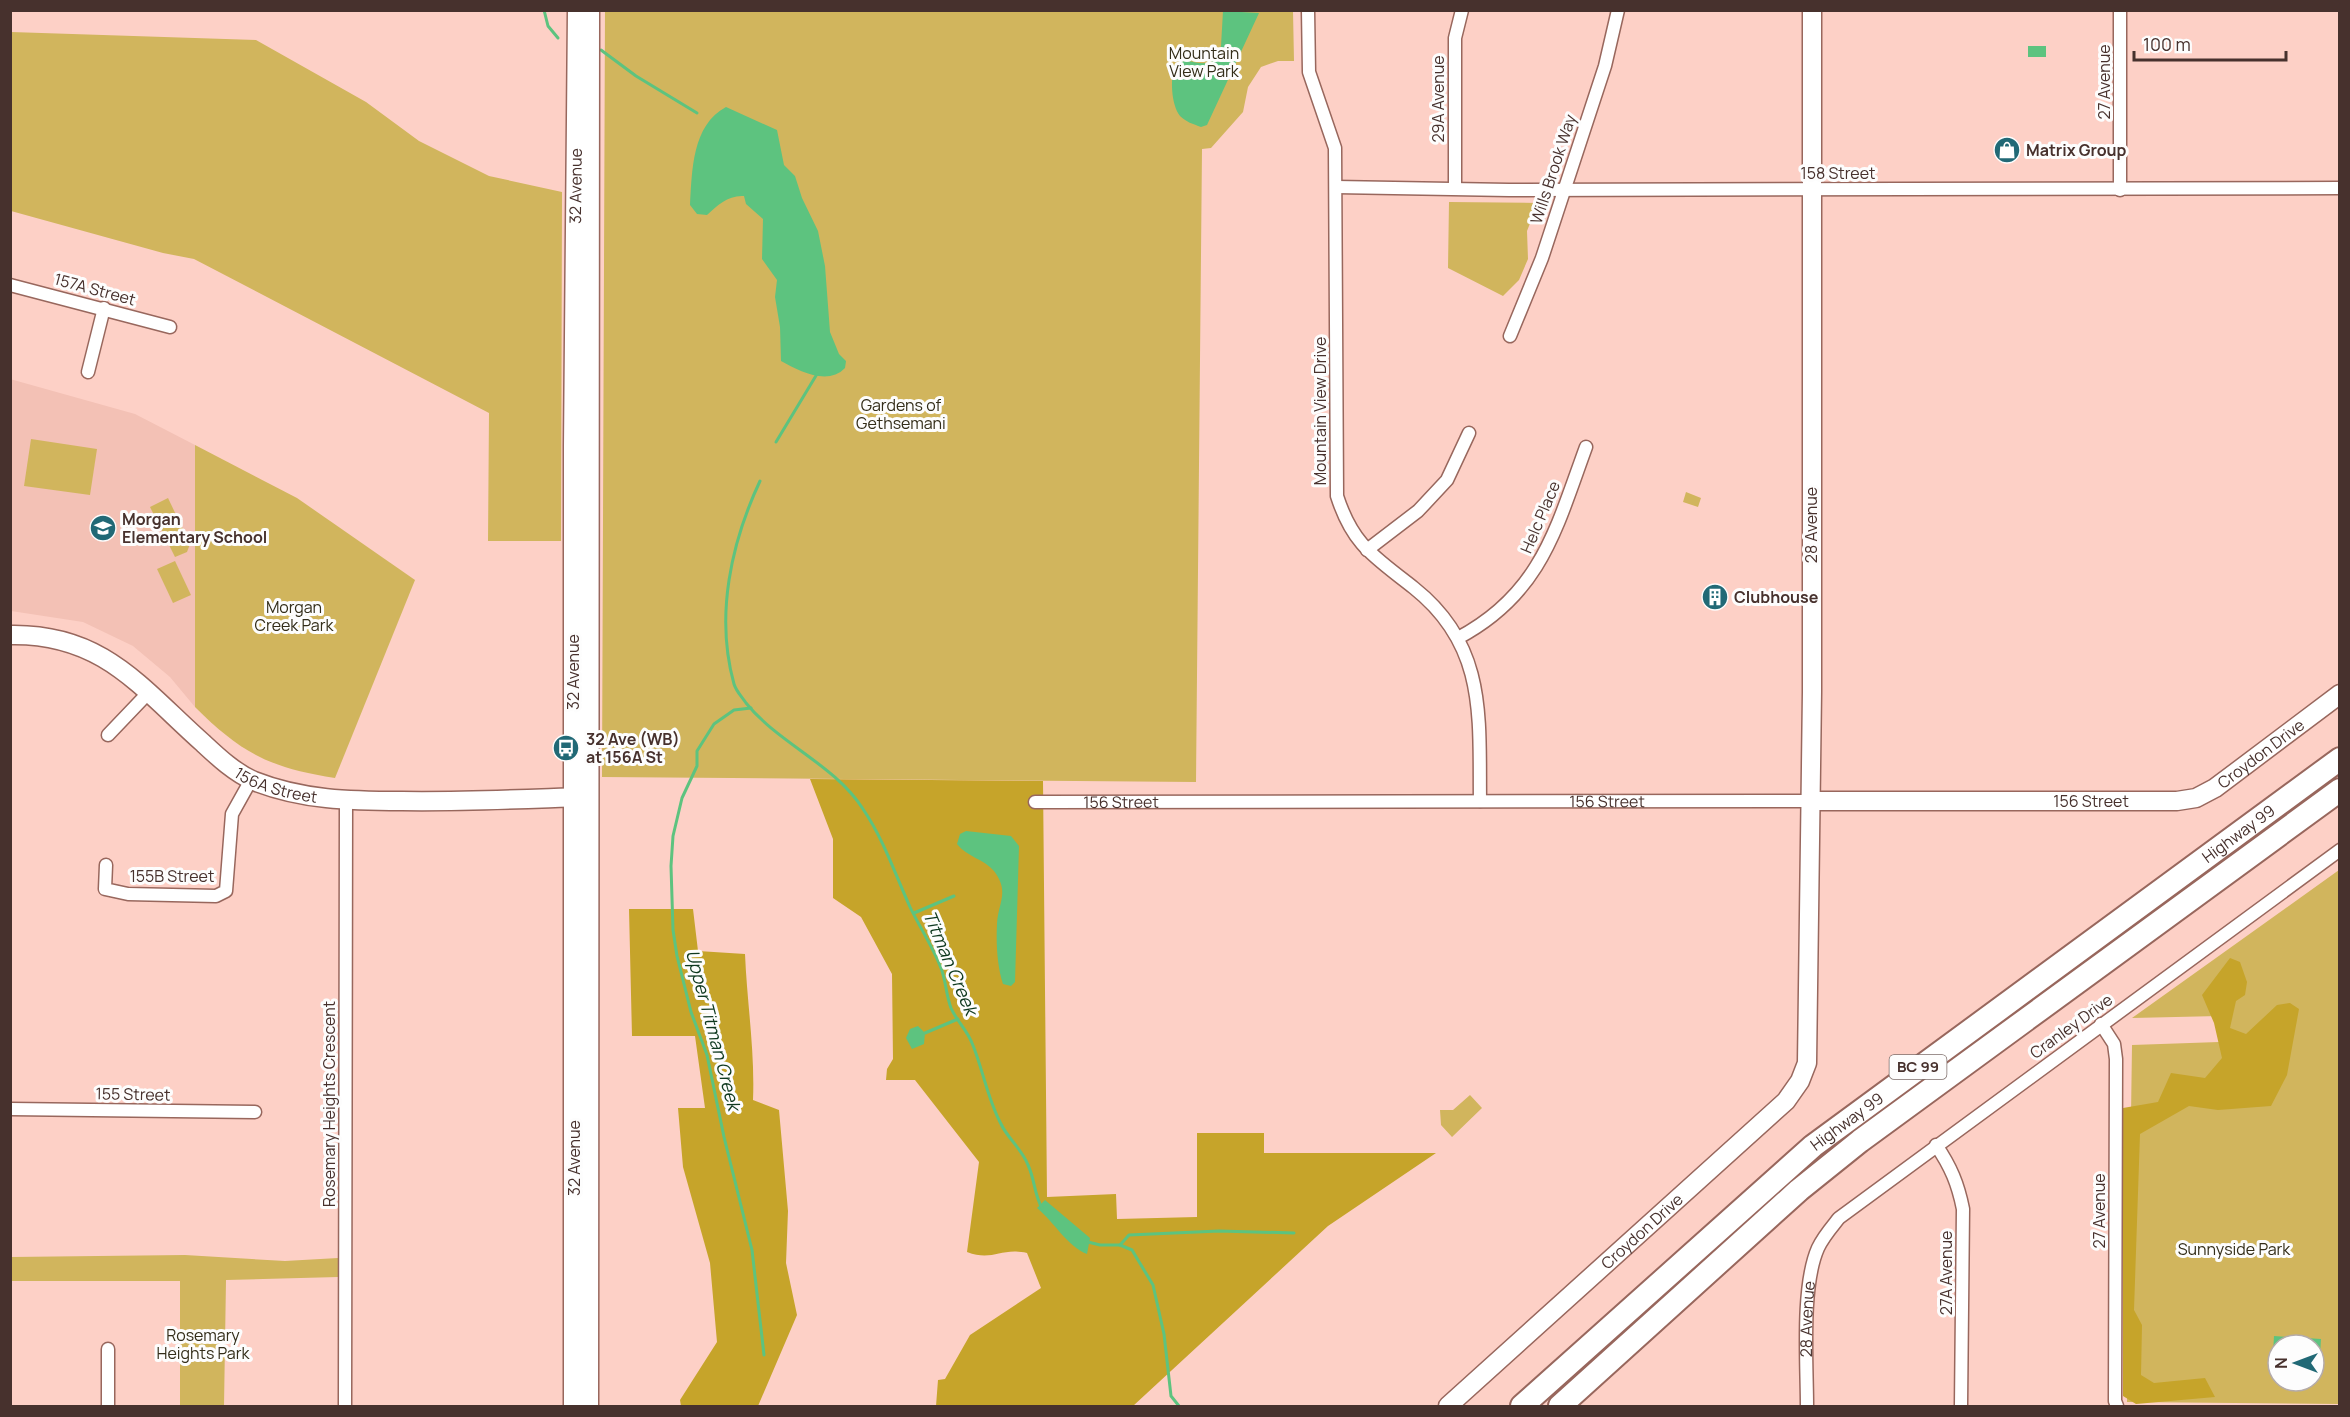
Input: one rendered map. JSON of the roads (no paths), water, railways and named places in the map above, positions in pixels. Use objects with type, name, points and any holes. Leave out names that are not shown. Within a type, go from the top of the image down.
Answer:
[{"type":"highway","name":"Highway 99","points":[[1522,1407],[1813,1146],[2340,759]]},
{"type":"highway","name":"Highway 99","points":[[1560,1407],[1799,1190],[1860,1141],[2340,790]]},
{"type":"main road","name":"32 Avenue","points":[[577,10],[573,400],[589,1176],[589,1407]]},
{"type":"main road","name":"32 Avenue","points":[[573,1407],[574,1103],[590,10]]},
{"type":"main road","name":"28 Avenue","points":[[1809,1039],[1812,10]]},
{"type":"main road","name":"156A Street","points":[[10,634],[56,640],[89,651],[123,669],[150,691],[219,758],[251,780],[295,795],[346,801],[580,797]]},
{"type":"main road","name":"Croydon Drive","points":[[2176,801],[2196,798],[2215,788],[2340,694]]},
{"type":"main road","name":"156 Street","points":[[1811,801],[2176,801]]},
{"type":"main road","name":"Croydon Drive","points":[[1448,1407],[1786,1101],[1800,1081],[1807,1063],[1809,1039]]},
{"type":"main road","points":[[574,1103],[581,1117],[582,1173],[589,1176]]},
{"type":"street","name":"Mountain View Drive","points":[[1308,10],[1309,72],[1335,148],[1337,496],[1345,521],[1366,550],[1416,589],[1458,638],[1475,681],[1479,703],[1480,801]]},
{"type":"street","name":"29A Avenue","points":[[1455,188],[1455,38],[1462,10]]},
{"type":"street","name":"Wills Brook Way","points":[[1510,336],[1542,258],[1605,66],[1618,10]]},
{"type":"street","name":"27 Avenue","points":[[2120,10],[2120,190]]},
{"type":"street","name":"158 Street","points":[[1336,187],[1563,190],[2340,188]]},
{"type":"street","name":"157A Street","points":[[10,285],[170,327]]},
{"type":"street","points":[[87,372],[104,308]]},
{"type":"street","points":[[1366,550],[1418,511],[1447,480],[1469,433]]},
{"type":"street","name":"Helc Place","points":[[1458,638],[1482,626],[1521,591],[1542,559],[1557,527],[1586,447]]},
{"type":"street","points":[[108,735],[150,691]]},
{"type":"street","name":"155B Street","points":[[106,865],[105,889],[128,894],[216,896],[226,891],[232,814],[251,780]]},
{"type":"street","name":"Rosemary Heights Crescent","points":[[345,1407],[346,801]]},
{"type":"street","name":"156 Street","points":[[1035,802],[1811,801]]},
{"type":"street","name":"Cranley Drive","points":[[1826,1233],[1839,1218],[1936,1145],[2340,850]]},
{"type":"street","name":"27 Avenue","points":[[2101,1024],[2114,1044],[2116,1059],[2116,1404]]},
{"type":"street","name":"155 Street","points":[[10,1109],[255,1112]]},
{"type":"street","name":"27A Avenue","points":[[1936,1145],[1951,1167],[1959,1186],[1963,1209],[1961,1407]]},
{"type":"street","name":"28 Avenue","points":[[1807,1407],[1809,1289],[1817,1251],[1826,1233]]},
{"type":"street","points":[[108,1349],[108,1407]]},
{"type":"waterway","name":"Titman Creek","points":[[544,10],[548,26],[558,38]]},
{"type":"waterway","name":"Titman Creek","points":[[601,50],[636,76],[697,113]]},
{"type":"waterway","points":[[776,442],[817,374]]},
{"type":"waterway","name":"Titman Creek","points":[[760,481],[741,529],[729,580],[726,632],[728,658],[735,687],[759,717],[837,779],[863,809],[883,845],[910,907],[938,960],[951,1008],[972,1043],[1001,1124],[1025,1159],[1042,1208]]},
{"type":"waterway","name":"Upper Titman Creek","points":[[751,708],[734,710],[714,724],[697,751],[697,766],[682,798],[673,836],[671,866],[673,930],[677,956],[691,1012],[707,1055],[724,1137],[752,1250],[764,1355]]},
{"type":"waterway","points":[[914,913],[954,896]]},
{"type":"waterway","points":[[925,1033],[958,1019]]},
{"type":"waterway","name":"Titman Creek","points":[[1088,1242],[1100,1245],[1120,1245],[1129,1235],[1219,1231],[1294,1233]]},
{"type":"waterway","points":[[1120,1245],[1132,1250],[1153,1285],[1164,1334],[1171,1396],[1179,1406]]},
{"type":"place","name":"Matrix Group","points":[[2007,150]]},
{"type":"place","name":"Morgan Elementary School","points":[[103,528]]},
{"type":"place","name":"Clubhouse","points":[[1715,597]]},
{"type":"place","name":"32 Ave (WB) at 156A St","points":[[566,748]]},
{"type":"park label","name":"Mountain View Park","points":[[1204,62]]},
{"type":"park label","name":"Gardens of Gethsemani","points":[[901,414]]},
{"type":"park label","name":"Morgan Creek Park","points":[[294,616]]},
{"type":"park label","name":"Sunnyside Park","points":[[2234,1249]]},
{"type":"park label","name":"Rosemary Heights Park","points":[[203,1344]]}]
